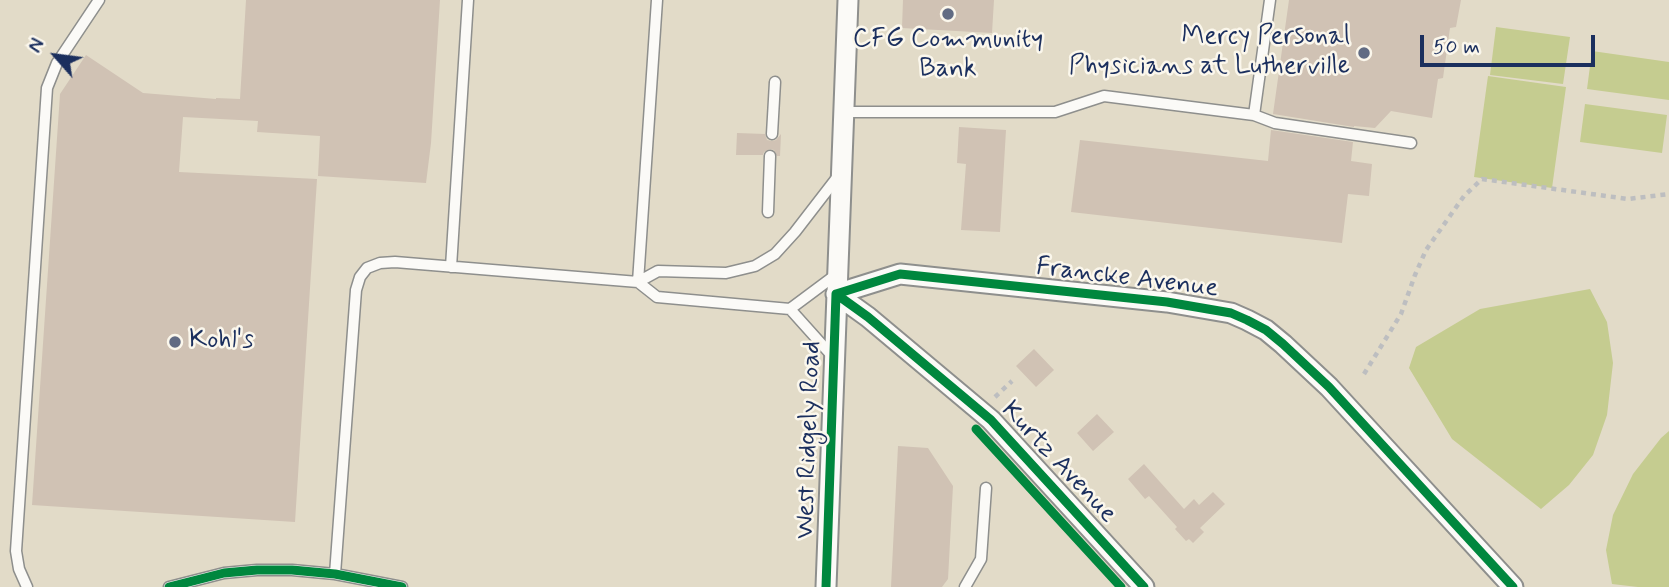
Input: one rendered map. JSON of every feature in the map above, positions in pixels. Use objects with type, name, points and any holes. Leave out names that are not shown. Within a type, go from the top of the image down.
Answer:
[{"type":"street","name":"West Ridgely Road","points":[[826,587],[848,0]]},
{"type":"street","name":"Francke Avenue","points":[[836,294],[900,274],[1167,302],[1231,313],[1266,330],[1329,387],[1513,587]]},
{"type":"street","name":"Kurtz Avenue","points":[[836,294],[868,317],[991,420],[1144,587]]},
{"type":"lane","points":[[27,587],[19,569],[16,551],[47,88],[57,63],[99,0]]},
{"type":"lane","points":[[451,267],[468,0]]},
{"type":"lane","points":[[638,282],[657,0]]},
{"type":"lane","points":[[1254,115],[1270,0]]},
{"type":"lane","points":[[772,134],[775,82]]},
{"type":"lane","points":[[844,112],[1055,113],[1104,96],[1254,115],[1275,123],[1412,143]]},
{"type":"lane","points":[[768,212],[770,156]]},
{"type":"lane","points":[[335,574],[356,290],[360,277],[367,268],[395,262],[638,282],[658,271],[726,273],[755,266],[775,254],[842,172]]},
{"type":"lane","points":[[638,282],[657,297],[790,309],[837,274]]},
{"type":"lane","points":[[790,309],[834,358]]},
{"type":"lane","points":[[964,587],[981,559],[986,488]]},
{"type":"lane","points":[[169,587],[224,573],[257,570],[335,574],[402,587]]},
{"type":"path","points":[[1364,374],[1401,314],[1426,250],[1464,196],[1482,179],[1628,200],[1669,194]]},
{"type":"green space","points":[[1496,27],[1570,37],[1563,84],[1490,75]]},
{"type":"green space","points":[[1592,51],[1669,62],[1669,100],[1587,89]]},
{"type":"green space","points":[[1488,76],[1566,87],[1552,188],[1474,177]]},
{"type":"green space","points":[[1585,104],[1667,115],[1662,153],[1580,142]]},
{"type":"green space","points":[[1590,289],[1607,322],[1613,363],[1607,415],[1593,455],[1569,485],[1541,509],[1452,439],[1409,368],[1416,347],[1480,309]]},
{"type":"green space","points":[[1669,431],[1669,587],[1612,584],[1606,550],[1613,515],[1633,474]]},
{"type":"building","name":"Kohl's","points":[[246,0],[440,0],[426,183],[318,176],[320,136],[257,132],[258,121],[183,117],[179,172],[317,179],[295,522],[32,505],[60,94],[86,55],[143,93],[240,99]]},
{"type":"building","name":"CFG Community Bank","points":[[903,0],[994,0],[992,33],[902,28]]},
{"type":"building","name":"Mercy Personal Physicians at Lutherville","points":[[1289,0],[1461,0],[1456,27],[1450,28],[1443,78],[1438,79],[1432,118],[1391,111],[1375,128],[1273,114]]},
{"type":"building","points":[[959,127],[1006,130],[1000,232],[961,230],[966,164],[957,163]]},
{"type":"building","points":[[1271,130],[1353,142],[1351,161],[1372,164],[1369,196],[1348,194],[1342,243],[1071,212],[1080,140],[1268,161]]},
{"type":"building","points":[[737,133],[765,134],[767,140],[772,141],[781,134],[780,156],[770,149],[763,155],[736,155]]},
{"type":"building","points":[[1034,349],[1054,370],[1036,387],[1016,366]]},
{"type":"building","points":[[1097,414],[1114,432],[1093,451],[1077,433]]},
{"type":"building","points":[[898,446],[928,448],[953,486],[948,579],[942,587],[891,587]]},
{"type":"building","points":[[1144,464],[1184,509],[1194,499],[1199,505],[1213,492],[1225,504],[1200,528],[1204,532],[1193,543],[1189,539],[1186,541],[1149,496],[1145,499],[1128,479]]},
{"type":"cycle path","points":[[836,294],[900,274],[1167,302],[1231,313],[1266,330],[1329,387],[1513,587]]},
{"type":"cycle path","points":[[836,294],[868,317],[991,420],[1144,587]]},
{"type":"cycle path","points":[[826,587],[836,294]]},
{"type":"cycle path","points":[[976,429],[1121,587]]},
{"type":"cycle path","points":[[169,587],[224,573],[257,570],[335,574],[402,587]]},
{"type":"place","name":"CFG Community Bank","points":[[948,14]]},
{"type":"place","name":"Mercy Personal Physicians at Lutherville","points":[[1364,53]]},
{"type":"place","name":"Kohl's","points":[[175,342]]}]
